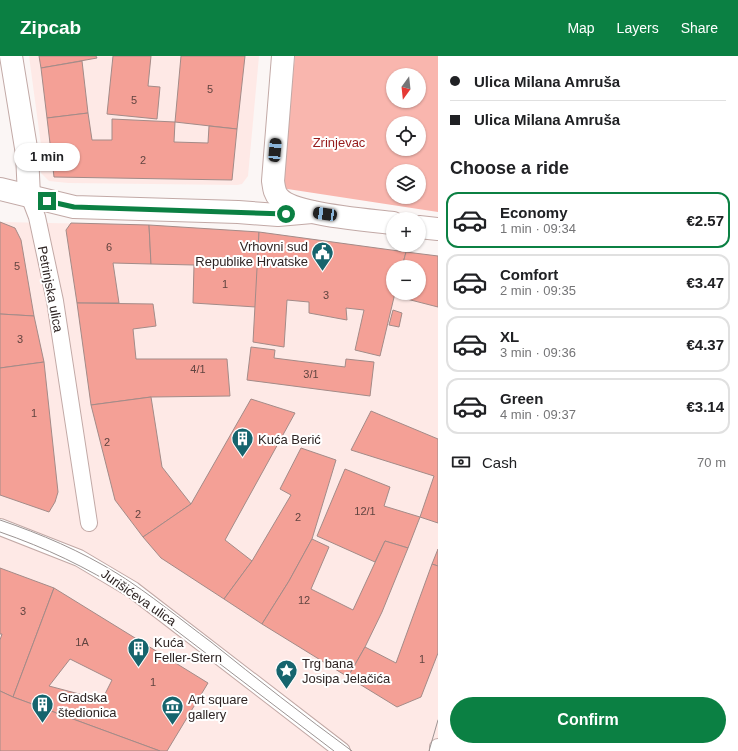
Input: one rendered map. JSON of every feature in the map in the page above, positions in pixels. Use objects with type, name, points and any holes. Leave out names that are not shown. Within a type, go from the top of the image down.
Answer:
[{"type":"street","name":"Petrinjska ulica","points":[[11,56],[27,154],[30,196],[37,217],[55,301],[89,523]]},
{"type":"street","points":[[283,56],[273,181],[275,192],[279,199],[287,204],[312,212],[386,222]]},
{"type":"street","points":[[0,189],[74,207],[238,212],[278,215],[312,212]]},
{"type":"street","points":[[426,228],[438,229]]},
{"type":"street","name":"Jurišićeva ulica","points":[[0,527],[62,550],[98,568],[133,590],[342,751]]},
{"type":"shaded area","points":[[29,56],[259,56],[248,176],[242,184],[237,185],[68,183],[49,181],[41,173],[37,163],[35,146],[41,145]]},
{"type":"shaded area","points":[[0,222],[149,225],[259,232],[386,249],[386,252],[408,252],[438,256],[438,751],[0,751]]},
{"type":"green space","name":"Zrinjevac","points":[[295,56],[438,56],[438,212],[281,188]]},
{"type":"building","points":[[39,56],[96,56],[97,58],[41,68]]},
{"type":"building","points":[[113,56],[151,56],[148,86],[160,87],[157,119],[107,114]]},
{"type":"building","points":[[181,56],[245,56],[237,129],[175,122]]},
{"type":"building","points":[[82,61],[88,113],[47,118],[41,68]]},
{"type":"building","points":[[88,113],[92,140],[112,140],[112,119],[175,122],[174,142],[208,143],[209,126],[237,129],[232,180],[54,177],[47,118]]},
{"type":"building","points":[[0,222],[15,228],[21,240],[34,316],[0,314]]},
{"type":"building","points":[[71,223],[149,225],[151,264],[113,263],[119,303],[77,303],[66,230]]},
{"type":"building","points":[[149,225],[259,232],[256,307],[193,303],[194,265],[151,264]]},
{"type":"building","points":[[259,232],[386,249],[386,252],[406,252],[404,260],[386,260],[386,300],[393,300],[380,356],[355,350],[364,310],[346,308],[347,320],[309,313],[309,302],[287,300],[284,347],[253,342]]},
{"type":"building","points":[[406,252],[438,256],[438,307],[411,300],[426,300],[426,260],[404,260]]},
{"type":"building","points":[[77,303],[153,304],[156,326],[133,329],[136,359],[227,359],[230,396],[151,397],[91,405]]},
{"type":"building","points":[[393,310],[402,313],[399,327],[389,325]]},
{"type":"building","points":[[0,314],[34,316],[44,362],[0,368]]},
{"type":"building","points":[[251,347],[275,350],[274,358],[345,367],[346,359],[374,362],[370,396],[247,380]]},
{"type":"building","points":[[44,362],[58,492],[55,502],[49,512],[0,495],[0,368]]},
{"type":"building","points":[[151,397],[162,467],[191,504],[143,537],[115,500],[91,405]]},
{"type":"building","name":"Kuća Berić","points":[[251,399],[295,413],[225,540],[252,561],[224,599],[161,558],[143,537],[191,504]]},
{"type":"building","points":[[371,411],[438,439],[438,523],[420,517],[434,476],[351,450]]},
{"type":"building","points":[[301,448],[336,460],[312,539],[289,581],[262,624],[224,599],[252,561],[291,495],[280,489]]},
{"type":"building","points":[[345,469],[390,487],[384,506],[420,517],[408,548],[385,541],[375,562],[317,536]]},
{"type":"building","points":[[312,539],[329,547],[311,589],[353,610],[385,541],[408,548],[382,612],[348,677],[262,624],[289,581]]},
{"type":"building","points":[[438,549],[438,566],[432,564]]},
{"type":"building","points":[[432,564],[438,566],[438,653],[421,697],[397,707],[348,677],[365,647],[396,663]]},
{"type":"building","points":[[0,568],[54,588],[13,697],[0,691],[0,640],[2,634],[0,634]]},
{"type":"building","name":"Kuća Feller-Stern","points":[[54,588],[208,683],[167,751],[160,751],[13,697]],"holes":[[[70,659],[112,680],[102,700],[49,686]]]},
{"type":"building","name":"Gradska štedionica","points":[[0,691],[13,697],[160,751],[0,751]]},
{"type":"tram line","points":[[0,520],[31,531],[75,550],[130,582],[211,642],[352,751]]},
{"type":"tram line","points":[[0,532],[65,559],[127,593],[334,751]]},
{"type":"tram line","points":[[429,751],[438,720]]},
{"type":"place","name":"Vrhovni sud Republike Hrvatske","points":[[323,272]]},
{"type":"place","name":"Kuća Berić","points":[[243,458]]},
{"type":"place","name":"Kuća Feller-Stern","points":[[139,668]]},
{"type":"place","name":"Trg bana Josipa Jelačića","points":[[286,690]]},
{"type":"place","name":"Gradska štedionica","points":[[43,724]]},
{"type":"place","name":"Art square gallery","points":[[173,726]]},
{"type":"route","points":[[47,201],[74,207],[238,212],[278,215],[286,214]]}]
